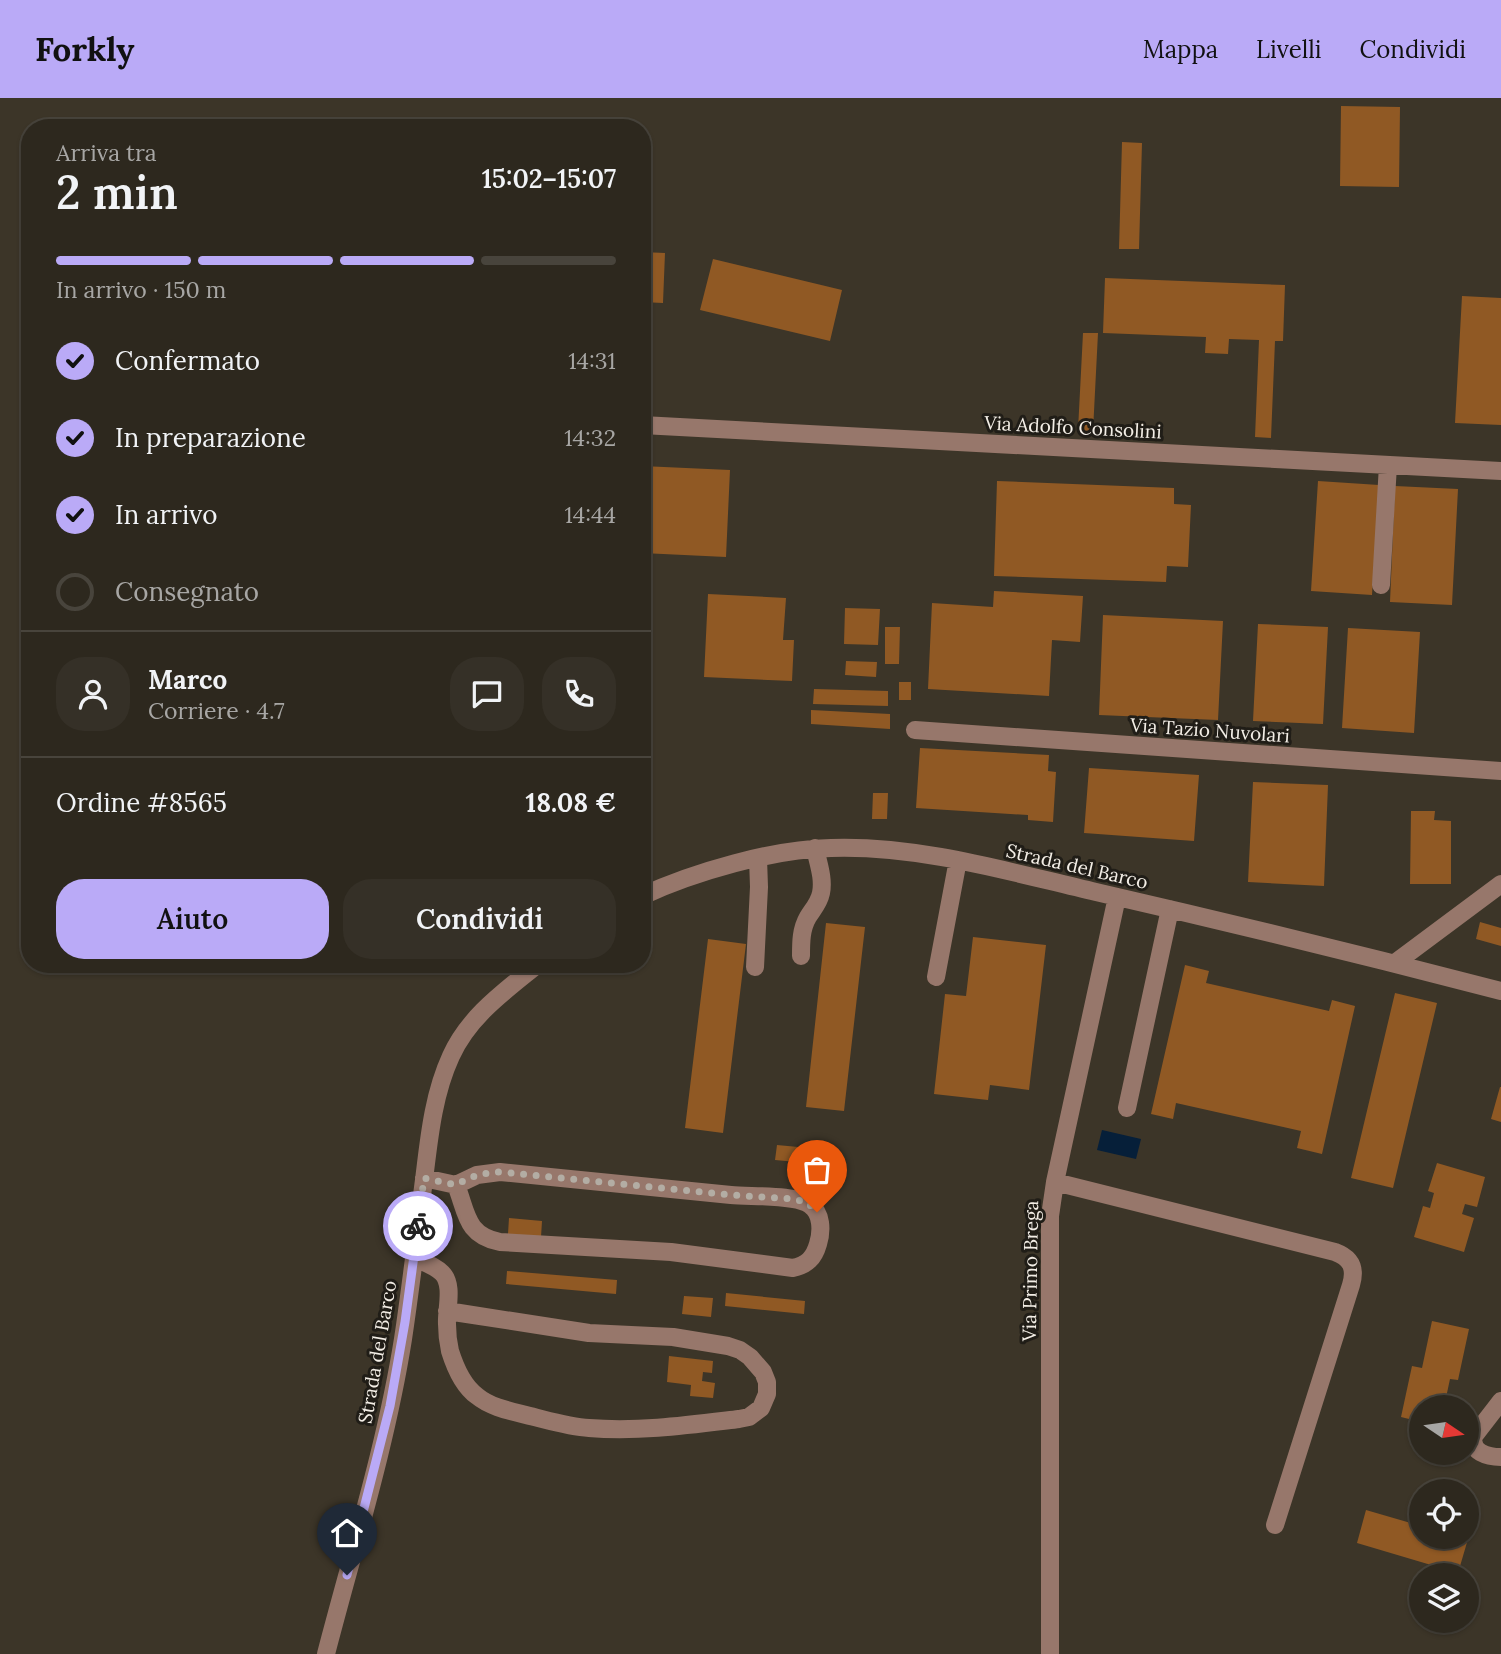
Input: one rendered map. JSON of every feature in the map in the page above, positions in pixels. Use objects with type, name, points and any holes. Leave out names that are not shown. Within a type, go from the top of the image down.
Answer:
[{"type":"street","name":"Via Adolfo Consolini","points":[[651,425],[1501,471]]},
{"type":"street","points":[[1381,585],[1388,465]]},
{"type":"street","name":"Via Tazio Nuvolari","points":[[915,730],[1501,771]]},
{"type":"street","points":[[801,956],[804,925],[821,892],[822,878],[815,848]]},
{"type":"street","name":"Strada del Barco","points":[[651,892],[685,879],[758,858],[815,848],[900,852],[958,860],[1170,909],[1501,991]]},
{"type":"street","points":[[755,967],[758,858]]},
{"type":"street","points":[[936,977],[958,860]]},
{"type":"street","points":[[1395,963],[1501,884]]},
{"type":"street","name":"Via Primo Brega","points":[[1050,1654],[1049,1229],[1055,1182],[1117,897]]},
{"type":"street","points":[[1127,1108],[1170,909]]},
{"type":"street","name":"Strada del Barco","points":[[326,1654],[388,1418],[404,1331],[437,1097],[451,1055],[467,1029],[481,1013],[528,973]]},
{"type":"street","points":[[424,1178],[456,1185],[477,1175],[500,1172],[793,1199],[807,1202],[817,1212],[820,1234],[812,1259],[803,1265],[787,1268],[671,1252],[500,1242],[485,1238],[474,1230],[468,1221],[456,1185]]},
{"type":"street","points":[[1055,1182],[1335,1252],[1350,1262],[1352,1285],[1275,1524]]},
{"type":"street","points":[[414,1258],[436,1268],[445,1276],[449,1289],[447,1311],[448,1343],[454,1364],[465,1383],[479,1399],[489,1404],[587,1428],[677,1427],[749,1417],[761,1408],[767,1394],[767,1382],[757,1364],[745,1353],[722,1344],[673,1337],[589,1333],[447,1311]]},
{"type":"street","points":[[1501,1401],[1472,1442],[1474,1448],[1486,1455],[1501,1457]]},
{"type":"water","points":[[1102,1130],[1141,1139],[1136,1159],[1097,1150]]},
{"type":"building","points":[[1341,106],[1400,107],[1399,187],[1340,186]]},
{"type":"building","points":[[1122,142],[1142,143],[1139,249],[1119,249]]},
{"type":"building","points":[[651,252],[665,253],[663,303],[651,302]]},
{"type":"building","points":[[713,259],[842,290],[830,341],[700,310]]},
{"type":"building","points":[[1105,278],[1285,285],[1283,341],[1275,341],[1271,438],[1255,437],[1259,340],[1229,339],[1228,354],[1205,353],[1206,337],[1103,333]]},
{"type":"building","points":[[1462,296],[1501,298],[1501,425],[1455,423]]},
{"type":"building","points":[[1083,333],[1098,333],[1093,431],[1078,430]]},
{"type":"building","points":[[651,466],[730,470],[726,557],[651,553]]},
{"type":"building","points":[[997,481],[1174,488],[1174,504],[1191,505],[1188,567],[1167,566],[1166,582],[994,576]]},
{"type":"building","points":[[1318,481],[1379,485],[1372,595],[1311,591]]},
{"type":"building","points":[[1395,486],[1458,489],[1452,605],[1390,602]]},
{"type":"building","points":[[994,591],[1083,596],[1080,642],[1052,640],[1049,696],[928,689],[932,603],[993,607]]},
{"type":"building","points":[[708,594],[786,598],[783,640],[794,640],[792,681],[704,677]]},
{"type":"building","points":[[845,608],[880,609],[878,645],[844,644]]},
{"type":"building","points":[[1103,615],[1223,621],[1218,720],[1099,715]]},
{"type":"building","points":[[1258,624],[1328,627],[1323,724],[1253,721]]},
{"type":"building","points":[[885,627],[900,627],[899,664],[885,664]]},
{"type":"building","points":[[1348,628],[1420,632],[1414,733],[1342,728]]},
{"type":"building","points":[[846,661],[877,662],[876,677],[845,675]]},
{"type":"building","points":[[899,682],[911,682],[911,700],[899,700]]},
{"type":"building","points":[[814,689],[888,691],[888,706],[813,704]]},
{"type":"building","points":[[811,710],[890,714],[890,729],[811,724]]},
{"type":"building","points":[[920,748],[1049,755],[1048,771],[1056,772],[1053,822],[1028,820],[1028,815],[916,808]]},
{"type":"building","points":[[1089,768],[1199,775],[1194,841],[1084,833]]},
{"type":"building","points":[[1253,782],[1328,785],[1324,886],[1248,882]]},
{"type":"building","points":[[873,793],[888,793],[887,819],[872,819]]},
{"type":"building","points":[[1411,811],[1435,811],[1434,820],[1451,821],[1451,884],[1410,884]]},
{"type":"building","points":[[1480,922],[1501,928],[1501,946],[1476,939]]},
{"type":"building","points":[[826,923],[865,927],[844,1111],[806,1107]]},
{"type":"building","points":[[973,937],[1046,945],[1029,1090],[990,1085],[988,1100],[934,1094],[945,994],[966,996]]},
{"type":"building","points":[[708,939],[746,944],[723,1133],[685,1128]]},
{"type":"building","points":[[1185,965],[1209,971],[1206,983],[1329,1011],[1332,1000],[1355,1006],[1322,1154],[1297,1148],[1301,1131],[1176,1103],[1173,1119],[1151,1114]]},
{"type":"building","points":[[1395,993],[1437,1003],[1393,1188],[1351,1178]]},
{"type":"building","points":[[1501,1087],[1501,1122],[1491,1119]]},
{"type":"building","points":[[777,1145],[809,1148],[808,1163],[775,1160]]},
{"type":"building","points":[[1437,1163],[1485,1177],[1477,1207],[1465,1204],[1462,1214],[1474,1218],[1464,1252],[1414,1237],[1423,1206],[1430,1208],[1434,1193],[1428,1191]]},
{"type":"building","points":[[509,1218],[542,1221],[541,1237],[508,1234]]},
{"type":"building","points":[[507,1271],[617,1280],[616,1294],[506,1284]]},
{"type":"building","points":[[726,1293],[805,1301],[804,1314],[725,1306]]},
{"type":"building","points":[[684,1296],[713,1298],[711,1317],[682,1314]]},
{"type":"building","points":[[1432,1321],[1469,1329],[1458,1380],[1450,1379],[1447,1395],[1409,1395],[1409,1419],[1401,1417],[1412,1366],[1422,1368]]},
{"type":"building","points":[[669,1356],[713,1361],[712,1373],[703,1372],[702,1381],[715,1383],[713,1398],[690,1396],[691,1385],[667,1382]]},
{"type":"building","points":[[1366,1510],[1409,1523],[1409,1549],[1465,1549],[1461,1563],[1424,1563],[1357,1543]]},
{"type":"way so far","points":[[418,1226],[424,1178],[456,1185],[472,1177],[500,1172],[793,1199],[807,1202],[817,1212]]},
{"type":"route","points":[[347,1575],[382,1443],[399,1363],[418,1226]]}]
